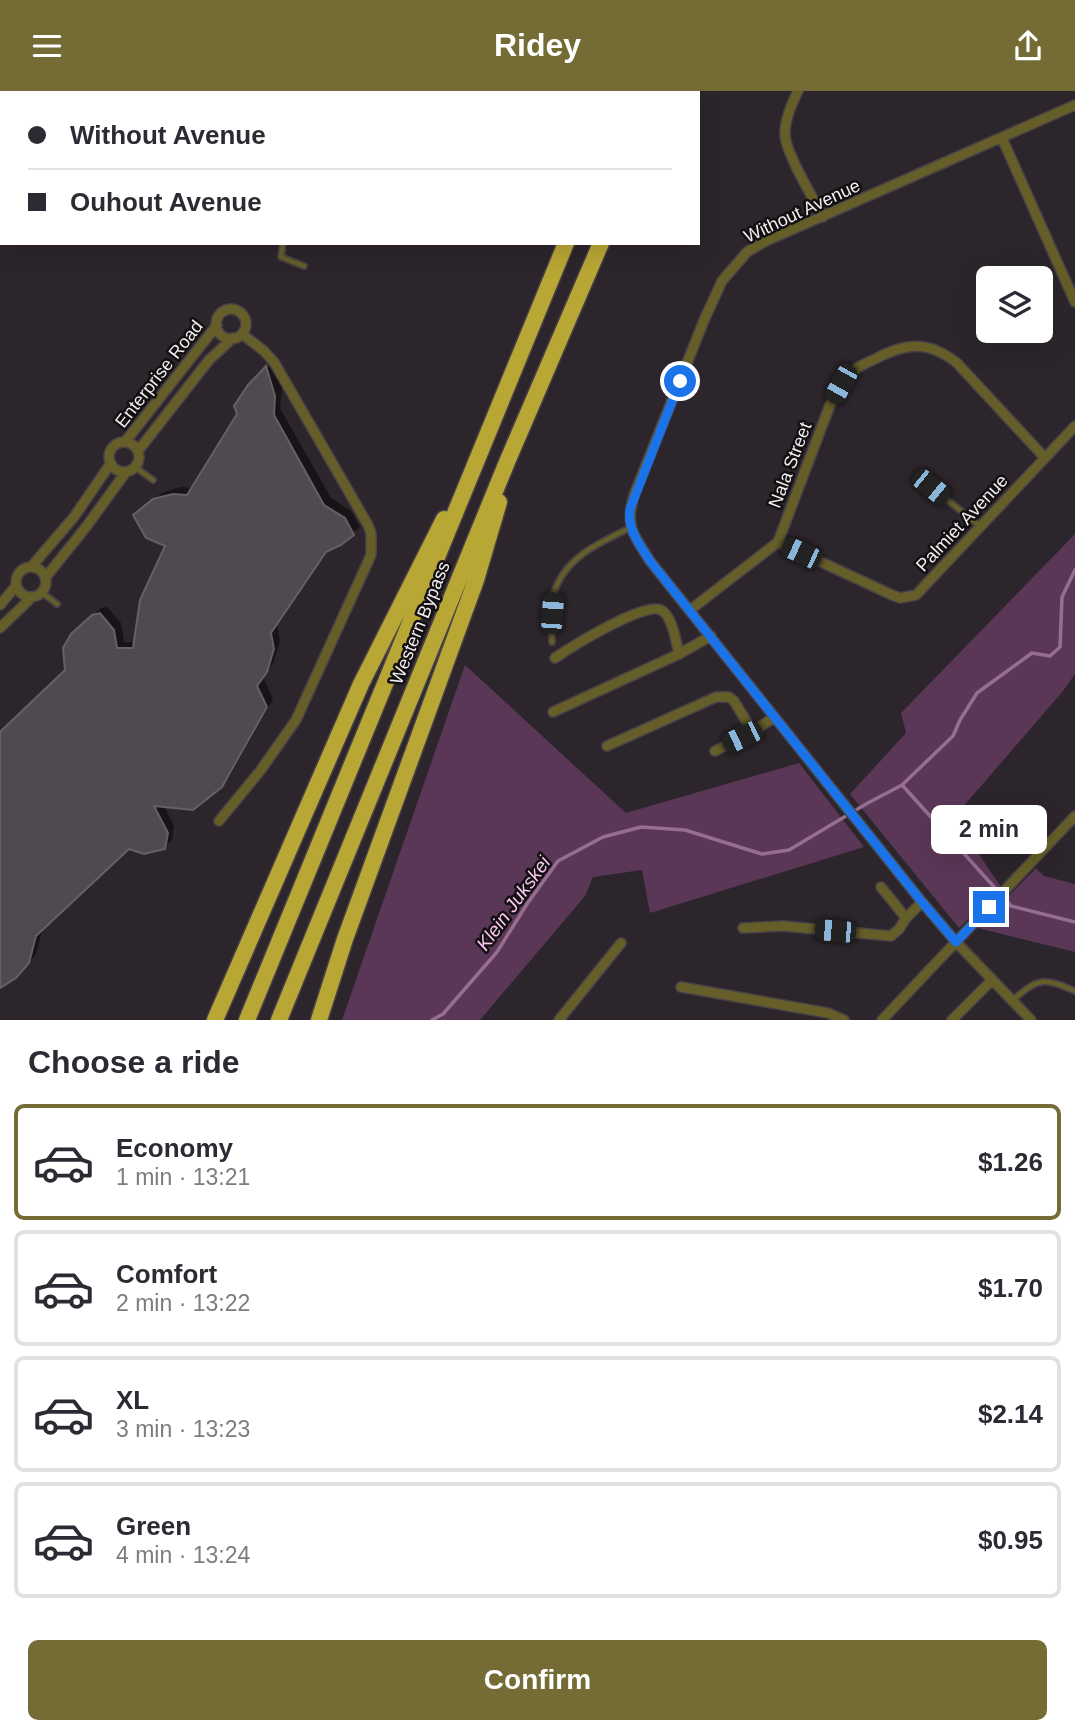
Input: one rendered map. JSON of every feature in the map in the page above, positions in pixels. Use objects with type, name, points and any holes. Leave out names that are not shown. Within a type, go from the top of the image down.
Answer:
[{"type":"highway","name":"Western Bypass","points":[[247,1020],[565,245]]},
{"type":"highway","name":"Western Bypass","points":[[279,1020],[507,462],[600,245]]},
{"type":"highway","points":[[215,1020],[361,684],[420,564],[486,440]]},
{"type":"highway","points":[[318,1020],[476,580],[498,505],[507,462]]},
{"type":"street","points":[[798,91],[791,105],[784,134],[790,153],[823,217]]},
{"type":"street","name":"Without Avenue","points":[[631,527],[629,518],[634,495],[722,281],[747,252],[766,241],[1075,105]]},
{"type":"street","points":[[1002,138],[1075,302]]},
{"type":"street","points":[[219,821],[260,771],[296,720],[371,555],[372,547],[368,526],[285,381],[264,351],[238,336],[223,336],[216,325],[217,318],[223,311],[237,310],[246,320],[238,336]]},
{"type":"street","name":"Enterprise Road","points":[[125,442],[216,325]]},
{"type":"street","name":"Enterprise Road","points":[[138,451],[209,360],[238,336]]},
{"type":"street","name":"Nala Street","points":[[778,542],[830,405],[841,384],[856,368],[891,350],[910,346],[942,351],[957,363],[1045,458]]},
{"type":"street","name":"Palmiet Avenue","points":[[778,542],[900,598],[916,594],[1075,426]]},
{"type":"street","points":[[0,628],[37,595],[45,578],[86,527],[131,469],[139,458],[134,445],[125,442],[113,447],[110,456],[116,470],[131,469]]},
{"type":"street","points":[[0,605],[16,586],[19,572],[31,567],[74,517],[111,463]]},
{"type":"street","points":[[631,527],[650,561],[922,902],[956,942],[1031,1020]]},
{"type":"street","points":[[690,610],[778,542]]},
{"type":"street","points":[[31,567],[40,570],[45,578]]},
{"type":"street","points":[[16,586],[22,595],[37,595]]},
{"type":"street","points":[[555,658],[591,634],[652,608],[663,611],[667,617],[679,654]]},
{"type":"street","points":[[553,712],[679,654],[711,636]]},
{"type":"street","points":[[607,745],[722,696],[729,697],[738,705],[753,732]]},
{"type":"street","points":[[715,751],[753,732],[774,717]]},
{"type":"street","points":[[882,1020],[1075,816]]},
{"type":"street","points":[[881,887],[906,918]]},
{"type":"street","points":[[743,928],[783,926],[891,936],[922,902]]},
{"type":"street","points":[[559,1020],[621,943]]},
{"type":"street","points":[[952,1020],[992,979]]},
{"type":"street","points":[[681,987],[828,1013],[844,1020]]},
{"type":"lane","points":[[283,245],[281,257],[303,266]]},
{"type":"lane","points":[[131,469],[153,479]]},
{"type":"lane","points":[[931,487],[981,527]]},
{"type":"lane","points":[[552,642],[553,595],[574,560],[587,549],[631,527]]},
{"type":"lane","points":[[37,595],[57,604]]},
{"type":"lane","points":[[1012,1000],[1028,986],[1048,981],[1075,991]]},
{"type":"shaded area","points":[[1075,534],[1075,674],[962,808],[964,832],[1001,887],[959,928],[850,794],[906,733],[901,713]]},
{"type":"shaded area","points":[[465,665],[626,813],[799,763],[864,847],[650,913],[642,870],[593,877],[585,896],[480,1020],[342,1020]]},
{"type":"shaded area","points":[[1036,868],[1044,876],[1075,884],[1075,952],[978,928]]},
{"type":"building","points":[[266,366],[275,396],[274,415],[324,505],[345,518],[354,535],[326,552],[271,633],[274,649],[267,672],[257,686],[267,707],[222,787],[193,810],[154,806],[168,833],[165,849],[144,854],[129,849],[36,936],[29,963],[16,978],[0,988],[0,732],[65,670],[63,648],[71,634],[92,615],[100,613],[114,630],[117,648],[133,648],[140,600],[165,546],[146,538],[133,515],[153,499],[173,494],[187,495],[237,414],[234,406],[248,385]]},
{"type":"waterway","name":"Klein Jukskei","points":[[432,1020],[443,1014],[497,952],[558,861],[603,837],[641,827],[685,830],[762,854],[789,850],[902,785],[953,736],[977,693],[1032,653],[1050,656],[1060,647],[1062,597],[1075,570]]},
{"type":"waterway","points":[[903,786],[995,888]]},
{"type":"waterway","points":[[1007,901],[1011,906],[1075,922]]},
{"type":"route","points":[[680,381],[630,509],[631,527],[639,543],[650,561],[956,942],[989,907]]}]
